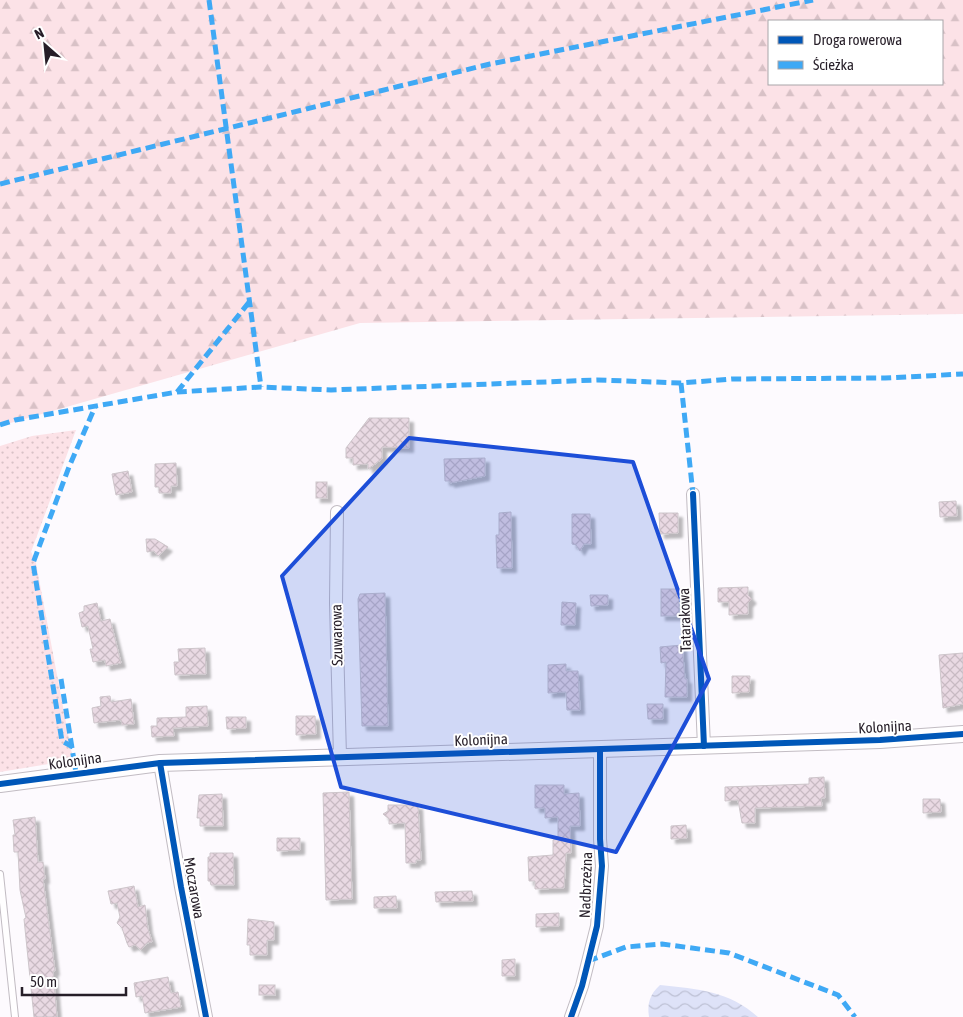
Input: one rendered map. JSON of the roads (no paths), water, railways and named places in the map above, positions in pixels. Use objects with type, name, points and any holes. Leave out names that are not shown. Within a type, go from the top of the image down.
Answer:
[{"type":"street","name":"Tatarakowa","points":[[693,494],[704,746]]},
{"type":"street","name":"Szuwarowa","points":[[337,512],[336,603],[340,757]]},
{"type":"street","name":"Kolonijna","points":[[0,784],[160,763],[880,740],[963,734]]},
{"type":"street","name":"Nadbrzeżna","points":[[571,1017],[582,986],[598,926],[602,866],[600,839],[600,750]]},
{"type":"street","name":"Moczarowa","points":[[160,763],[206,1017]]},
{"type":"lane","points":[[0,874],[15,1017]]},
{"type":"water","points":[[660,985],[712,993],[736,1002],[758,1017],[649,1017],[648,1007],[650,999]]}]
